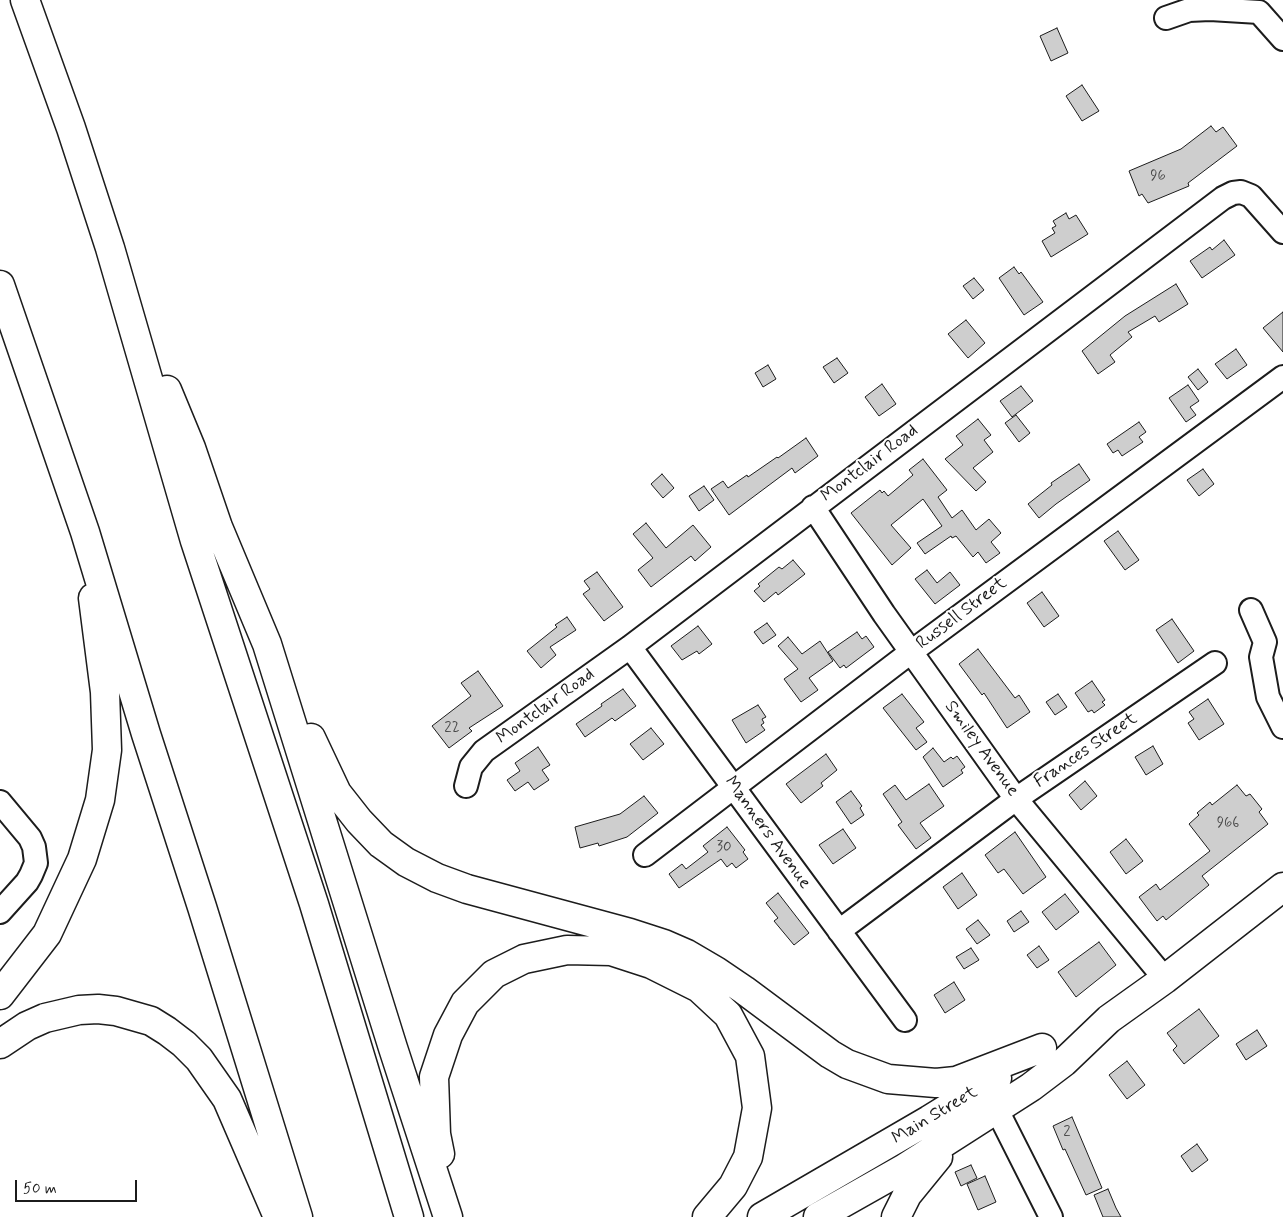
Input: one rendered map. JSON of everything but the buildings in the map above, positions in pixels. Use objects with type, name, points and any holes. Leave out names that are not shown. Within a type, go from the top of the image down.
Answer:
[{"type":"highway","points":[[25,0],[71,128],[110,248],[195,541],[314,904],[410,1217]]},
{"type":"highway","points":[[110,248],[191,448],[218,527],[267,644],[337,794],[381,844],[406,862],[437,878],[467,890],[630,933],[680,951],[737,985],[830,1054],[847,1064],[888,1079],[936,1083],[956,1081],[1042,1048]]},
{"type":"highway","points":[[0,285],[85,532],[298,1217]]},
{"type":"highway","points":[[0,995],[47,934],[82,859],[100,800],[107,750],[105,692],[97,641],[85,532]]},
{"type":"highway","points":[[267,644],[392,1048],[448,1217]]},
{"type":"highway","name":"Main Street","points":[[818,1217],[954,1138],[1031,1087],[1064,1062],[1109,1019],[1165,979],[1283,887]]},
{"type":"highway","points":[[453,1217],[436,1134],[434,1076],[448,1035],[465,1003],[494,974],[524,959],[567,950],[612,951],[651,964],[699,988],[728,1015],[750,1056],[757,1108],[748,1157],[733,1186],[707,1217]]},
{"type":"highway","points":[[0,1044],[27,1026],[45,1018],[79,1010],[98,1009],[124,1013],[151,1021],[184,1044],[199,1059],[227,1100],[278,1217]]},
{"type":"highway","name":"Main Street","points":[[762,1217],[978,1091],[1042,1048],[1109,1019]]},
{"type":"highway","points":[[896,1217],[907,1195],[954,1138]]},
{"type":"street","points":[[1166,18],[1189,10],[1262,6],[1283,39]]},
{"type":"street","name":"Montclair Road","points":[[466,786],[471,766],[484,751],[630,647],[1223,198],[1233,193],[1241,192],[1251,196],[1283,232]]},
{"type":"street","name":"Russell Street","points":[[645,855],[911,652],[1283,377]]},
{"type":"street","name":"Smiley Avenue","points":[[813,507],[884,614],[1016,799],[1165,979]]},
{"type":"street","points":[[1251,610],[1265,642],[1261,657],[1268,697],[1283,727]]},
{"type":"street","name":"Manners Avenue","points":[[630,647],[905,1020]]},
{"type":"street","name":"Frances Street","points":[[839,931],[1016,799],[1215,663]]},
{"type":"street","points":[[0,802],[30,838],[34,848],[36,863],[27,882],[0,912]]},
{"type":"street","points":[[997,1110],[1051,1217]]}]
